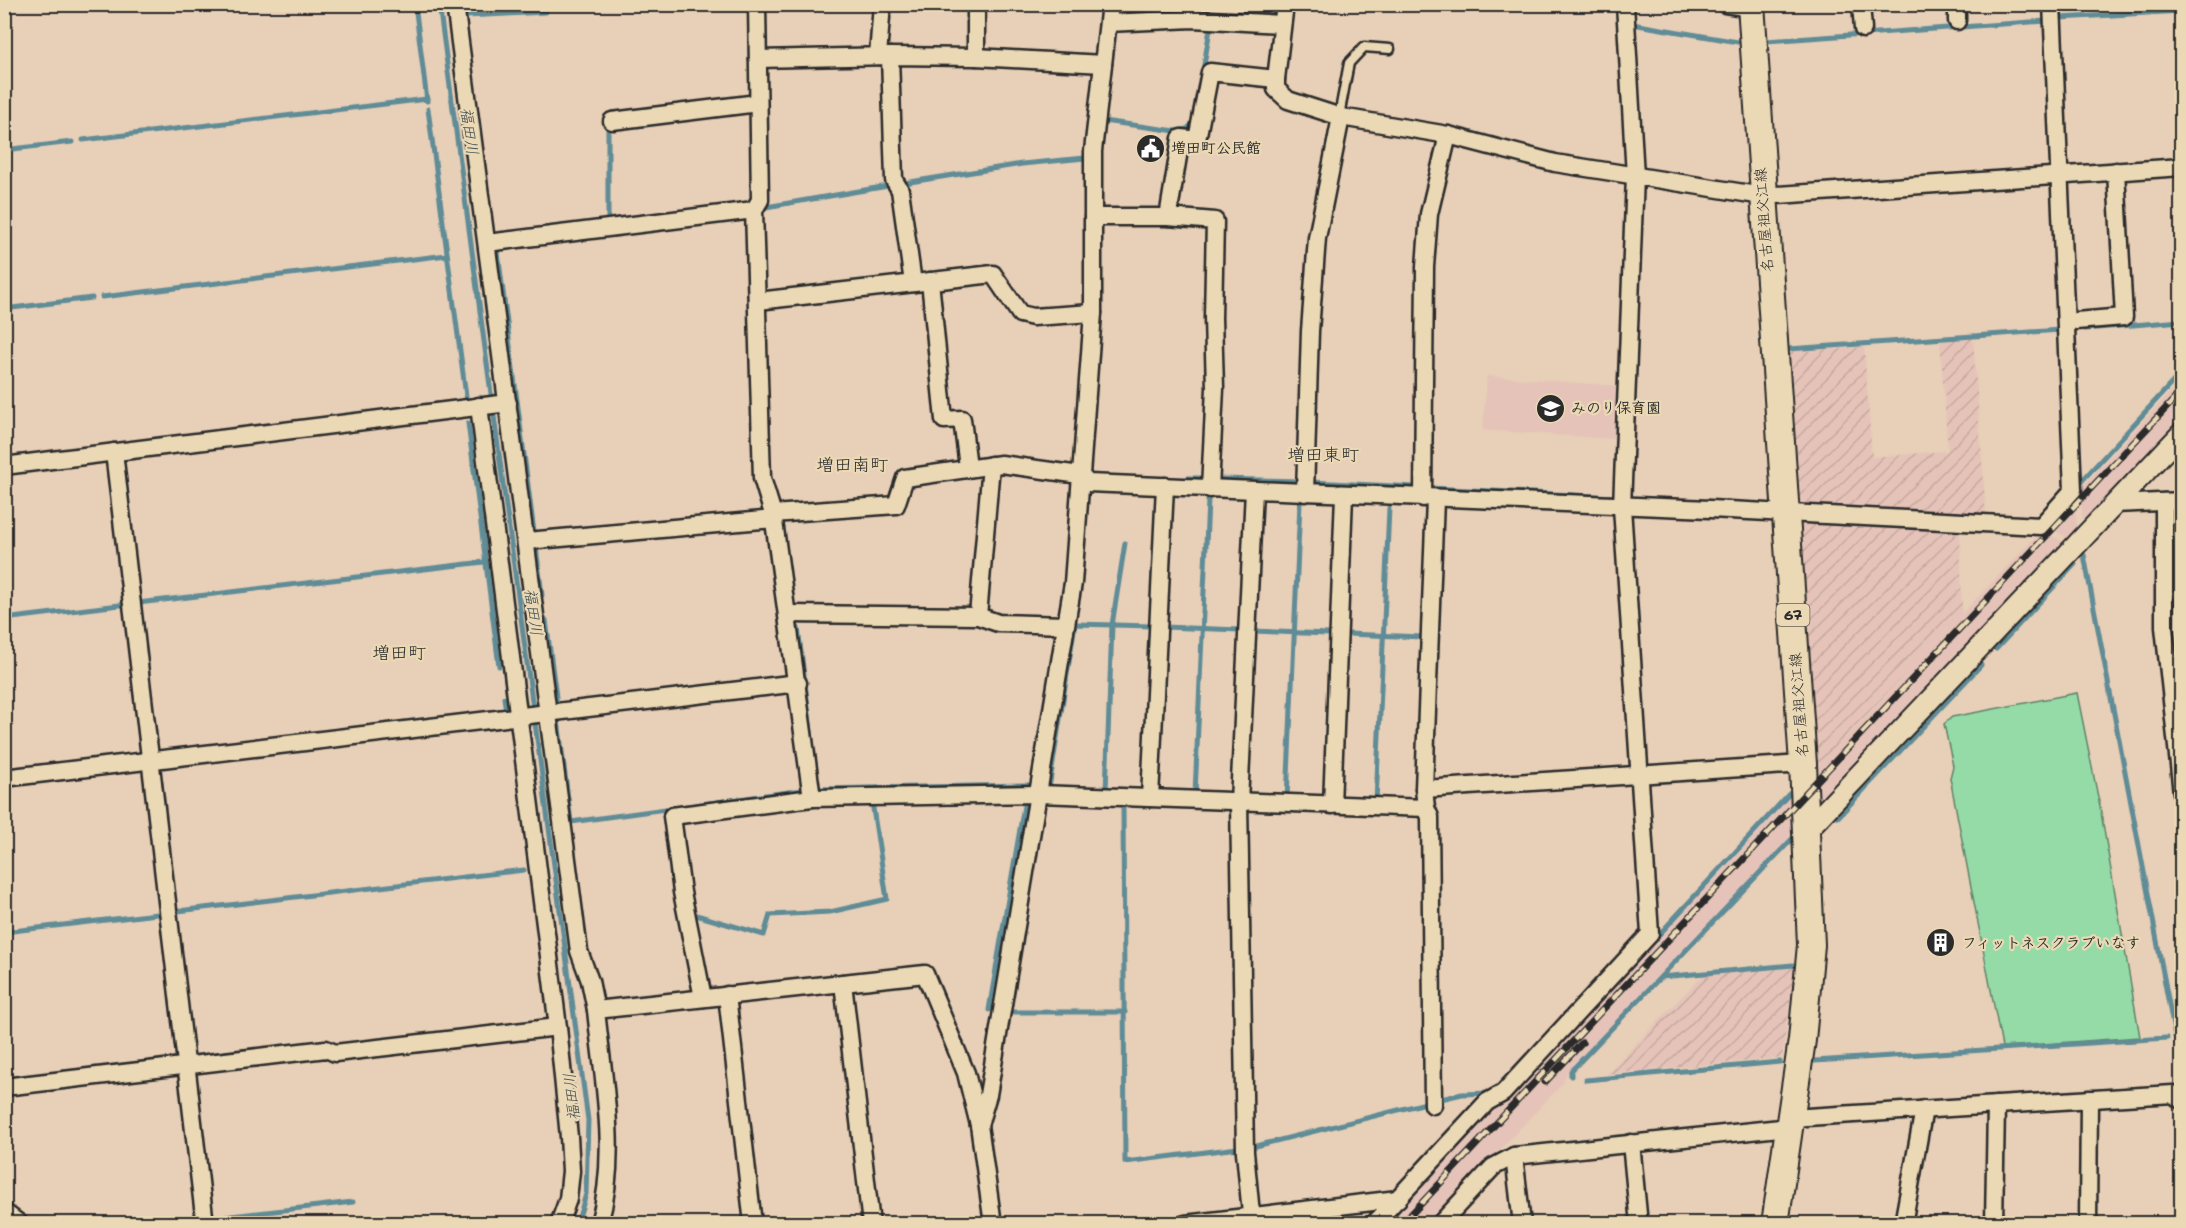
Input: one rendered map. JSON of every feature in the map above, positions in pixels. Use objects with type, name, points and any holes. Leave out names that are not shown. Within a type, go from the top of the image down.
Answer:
[{"type":"main road","name":"名古屋祖父江線","points":[[1751,6],[1762,196],[1803,764],[1811,945],[1802,1040],[1775,1224]]},
{"type":"street","points":[[455,4],[487,243],[504,403],[527,541],[546,713],[579,951],[590,981],[596,1010],[609,1133],[609,1171],[599,1224]]},
{"type":"street","points":[[757,4],[759,200],[754,210],[762,468],[774,517],[812,798]]},
{"type":"street","points":[[882,4],[894,180],[900,190],[913,283]]},
{"type":"street","points":[[976,4],[976,57]]},
{"type":"street","points":[[979,1125],[988,1095],[1039,794],[1080,510],[1080,475],[1094,313],[1093,151],[1110,4]]},
{"type":"street","points":[[1285,4],[1281,24],[1276,89],[1288,100],[1340,117],[1448,135],[1555,163],[1762,196],[2181,167]]},
{"type":"street","points":[[1374,1224],[1487,1102],[1503,1094],[1650,933],[1622,507],[1635,176],[1624,4]]},
{"type":"street","points":[[1725,4],[1751,6]]},
{"type":"street","points":[[1862,4],[1863,29]]},
{"type":"street","points":[[527,541],[896,505],[905,478],[991,465],[1080,475],[1088,483],[2041,526],[2073,490],[2052,4]]},
{"type":"street","points":[[1108,23],[1193,19],[1281,24]]},
{"type":"street","points":[[758,59],[884,56],[976,57],[1103,64]]},
{"type":"street","points":[[1168,217],[1181,138],[1197,140],[1210,72],[1276,80]]},
{"type":"street","points":[[612,121],[758,104]]},
{"type":"street","points":[[1305,493],[1310,331],[1317,238],[1340,117]]},
{"type":"street","points":[[1432,1105],[1430,817],[1426,808],[1424,789],[1429,498],[1425,267],[1429,214],[1448,135]]},
{"type":"street","points":[[2076,321],[2124,317],[2116,171]]},
{"type":"street","points":[[487,243],[754,210]]},
{"type":"street","points":[[1093,217],[1168,217],[1215,221],[1212,318],[1215,388],[1210,489]]},
{"type":"street","points":[[758,301],[993,274],[1020,314],[1033,317],[1094,313]]},
{"type":"street","points":[[930,281],[944,420],[962,419],[968,467]]},
{"type":"street","points":[[4,466],[504,403]]},
{"type":"street","points":[[481,406],[522,716],[558,1027],[571,1171],[567,1199],[559,1224]]},
{"type":"street","points":[[1807,830],[2181,433]]},
{"type":"street","points":[[114,452],[205,1224]]},
{"type":"street","points":[[978,616],[991,465]]},
{"type":"street","points":[[1150,798],[1165,486]]},
{"type":"street","points":[[1251,1220],[1245,1152],[1239,802],[1254,490]]},
{"type":"street","points":[[1332,805],[1344,495]]},
{"type":"street","points":[[2114,504],[2181,501]]},
{"type":"street","points":[[2164,502],[2164,627],[2181,793]]},
{"type":"street","points":[[788,614],[978,616],[998,623],[1065,625]]},
{"type":"street","points":[[4,778],[798,683]]},
{"type":"street","points":[[1424,789],[1803,764]]},
{"type":"street","points":[[703,998],[682,892],[672,816],[812,798],[1039,794],[1426,808]]},
{"type":"street","points":[[596,1010],[925,974],[966,1073],[979,1125],[993,1224]]},
{"type":"street","points":[[843,983],[871,1224]]},
{"type":"street","points":[[727,996],[753,1224]]},
{"type":"street","points":[[4,1086],[326,1049],[335,1053],[558,1027]]},
{"type":"street","points":[[1440,1224],[1493,1167],[1514,1156],[1790,1122],[1924,1109],[2173,1094],[2181,1101]]},
{"type":"street","points":[[2088,1224],[2089,1099]]},
{"type":"street","points":[[1994,1224],[1996,1105]]},
{"type":"street","points":[[1904,1224],[1924,1109]]},
{"type":"street","points":[[1631,1143],[1639,1224]]},
{"type":"street","points":[[1514,1156],[1522,1224]]},
{"type":"street","points":[[1185,1224],[1251,1220],[1398,1199]]},
{"type":"street","points":[[4,1212],[20,1224]]},
{"type":"lane","points":[[1340,117],[1349,63],[1364,47],[1390,49]]},
{"type":"shaded area","points":[[1973,338],[1986,515],[1800,508],[1788,352],[1864,347],[1872,457],[1948,451],[1940,341]]},
{"type":"shaded area","name":"みのり保育園","points":[[1487,376],[1618,386],[1614,439],[1483,430]]},
{"type":"shaded area","points":[[2181,380],[2181,420],[2083,525],[2080,489]]},
{"type":"shaded area","points":[[2073,497],[2078,530],[2070,539],[2045,525]]},
{"type":"shaded area","points":[[1799,522],[1960,529],[1962,614],[1815,768]]},
{"type":"shaded area","points":[[2041,531],[2066,543],[1823,806],[1816,801],[1813,770]]},
{"type":"shaded area","points":[[1790,796],[1792,835],[1568,1071],[1563,1083],[1431,1223],[1387,1224],[1535,1067],[1544,1061]]},
{"type":"shaded area","points":[[1795,966],[1782,1058],[1607,1074],[1703,975]]},
{"type":"green space","points":[[2077,693],[2100,807],[2140,1037],[2002,1047],[1950,778],[1953,766],[1944,724],[1952,717]]},
{"type":"waterway","points":[[415,4],[427,101]]},
{"type":"waterway","name":"福田川","points":[[439,4],[588,1120],[586,1194],[577,1224]]},
{"type":"waterway","points":[[465,16],[546,12],[546,4]]},
{"type":"waterway","points":[[1196,13],[1197,4]]},
{"type":"waterway","points":[[2060,18],[2182,11]]},
{"type":"waterway","points":[[1766,41],[2046,21]]},
{"type":"waterway","points":[[1632,24],[1738,42]]},
{"type":"waterway","points":[[1203,71],[1210,29]]},
{"type":"waterway","points":[[83,140],[427,99]]},
{"type":"waterway","points":[[428,109],[466,396]]},
{"type":"waterway","points":[[1103,121],[1176,131],[1187,129],[1195,122]]},
{"type":"waterway","points":[[608,122],[608,218]]},
{"type":"waterway","points":[[4,150],[72,142]]},
{"type":"waterway","points":[[904,183],[1022,164],[1085,158]]},
{"type":"waterway","points":[[766,207],[888,186]]},
{"type":"waterway","points":[[498,253],[534,532]]},
{"type":"waterway","points":[[102,297],[447,255]]},
{"type":"waterway","points":[[4,309],[92,298]]},
{"type":"waterway","points":[[2084,329],[2182,321]]},
{"type":"waterway","points":[[1789,349],[2060,330]]},
{"type":"waterway","points":[[2078,485],[2182,372]]},
{"type":"waterway","points":[[468,423],[499,666]]},
{"type":"waterway","points":[[1188,478],[1203,478]]},
{"type":"waterway","points":[[1221,479],[1299,481]]},
{"type":"waterway","points":[[1311,482],[1416,487]]},
{"type":"waterway","points":[[1429,488],[1616,497],[1616,493]]},
{"type":"waterway","points":[[1195,794],[1208,500]]},
{"type":"waterway","points":[[1287,799],[1300,503]]},
{"type":"waterway","points":[[1376,802],[1389,508]]},
{"type":"waterway","points":[[1106,791],[1112,625],[1125,543]]},
{"type":"waterway","points":[[536,547],[542,595]]},
{"type":"waterway","points":[[2084,555],[2175,1036],[2182,1052]]},
{"type":"waterway","points":[[138,603],[484,562]]},
{"type":"waterway","points":[[1996,649],[2075,564]]},
{"type":"waterway","points":[[4,619],[128,604]]},
{"type":"waterway","points":[[546,620],[557,705]]},
{"type":"waterway","points":[[1049,788],[1075,624],[1152,626]]},
{"type":"waterway","points":[[1164,627],[1240,630]]},
{"type":"waterway","points":[[798,628],[812,739]]},
{"type":"waterway","points":[[1253,631],[1330,634]]},
{"type":"waterway","points":[[1346,634],[1423,637]]},
{"type":"waterway","points":[[1838,817],[1981,665]]},
{"type":"waterway","points":[[499,711],[506,710],[504,698]]},
{"type":"waterway","points":[[558,720],[571,822],[803,790]]},
{"type":"waterway","points":[[818,789],[1028,785]]},
{"type":"waterway","points":[[1654,940],[1789,794]]},
{"type":"waterway","points":[[989,1010],[1025,800]]},
{"type":"waterway","points":[[692,911],[693,914],[764,935],[770,915],[830,912],[887,899],[872,802]]},
{"type":"waterway","points":[[1120,804],[1123,804],[1125,1162],[1238,1148]]},
{"type":"waterway","points":[[1571,1076],[1571,1071],[1792,839]]},
{"type":"waterway","points":[[178,911],[524,870]]},
{"type":"waterway","points":[[4,932],[157,914]]},
{"type":"waterway","points":[[1661,977],[1793,965]]},
{"type":"waterway","points":[[1008,1012],[1125,1012]]},
{"type":"waterway","points":[[1815,1061],[2167,1038]]},
{"type":"waterway","points":[[1586,1080],[1780,1062]]},
{"type":"waterway","points":[[1437,1100],[1462,1094],[1491,1093]]},
{"type":"waterway","points":[[1252,1147],[1426,1103]]},
{"type":"waterway","points":[[214,1218],[353,1202]]},
{"type":"waterway","points":[[166,1224],[193,1220]]},
{"type":"railway","points":[[1402,1224],[2182,391]]},
{"type":"railway","points":[[1545,1082],[1582,1043]]},
{"type":"place","name":"増田町公民館","points":[[1150,148]]},
{"type":"place","name":"みのり保育園","points":[[1550,408]]},
{"type":"place","name":"フィットネスクラブいなす","points":[[1941,943]]},
{"type":"district","name":"増田東町","points":[[1323,455]]},
{"type":"district","name":"増田南町","points":[[852,465]]},
{"type":"district","name":"増田町","points":[[399,653]]}]
